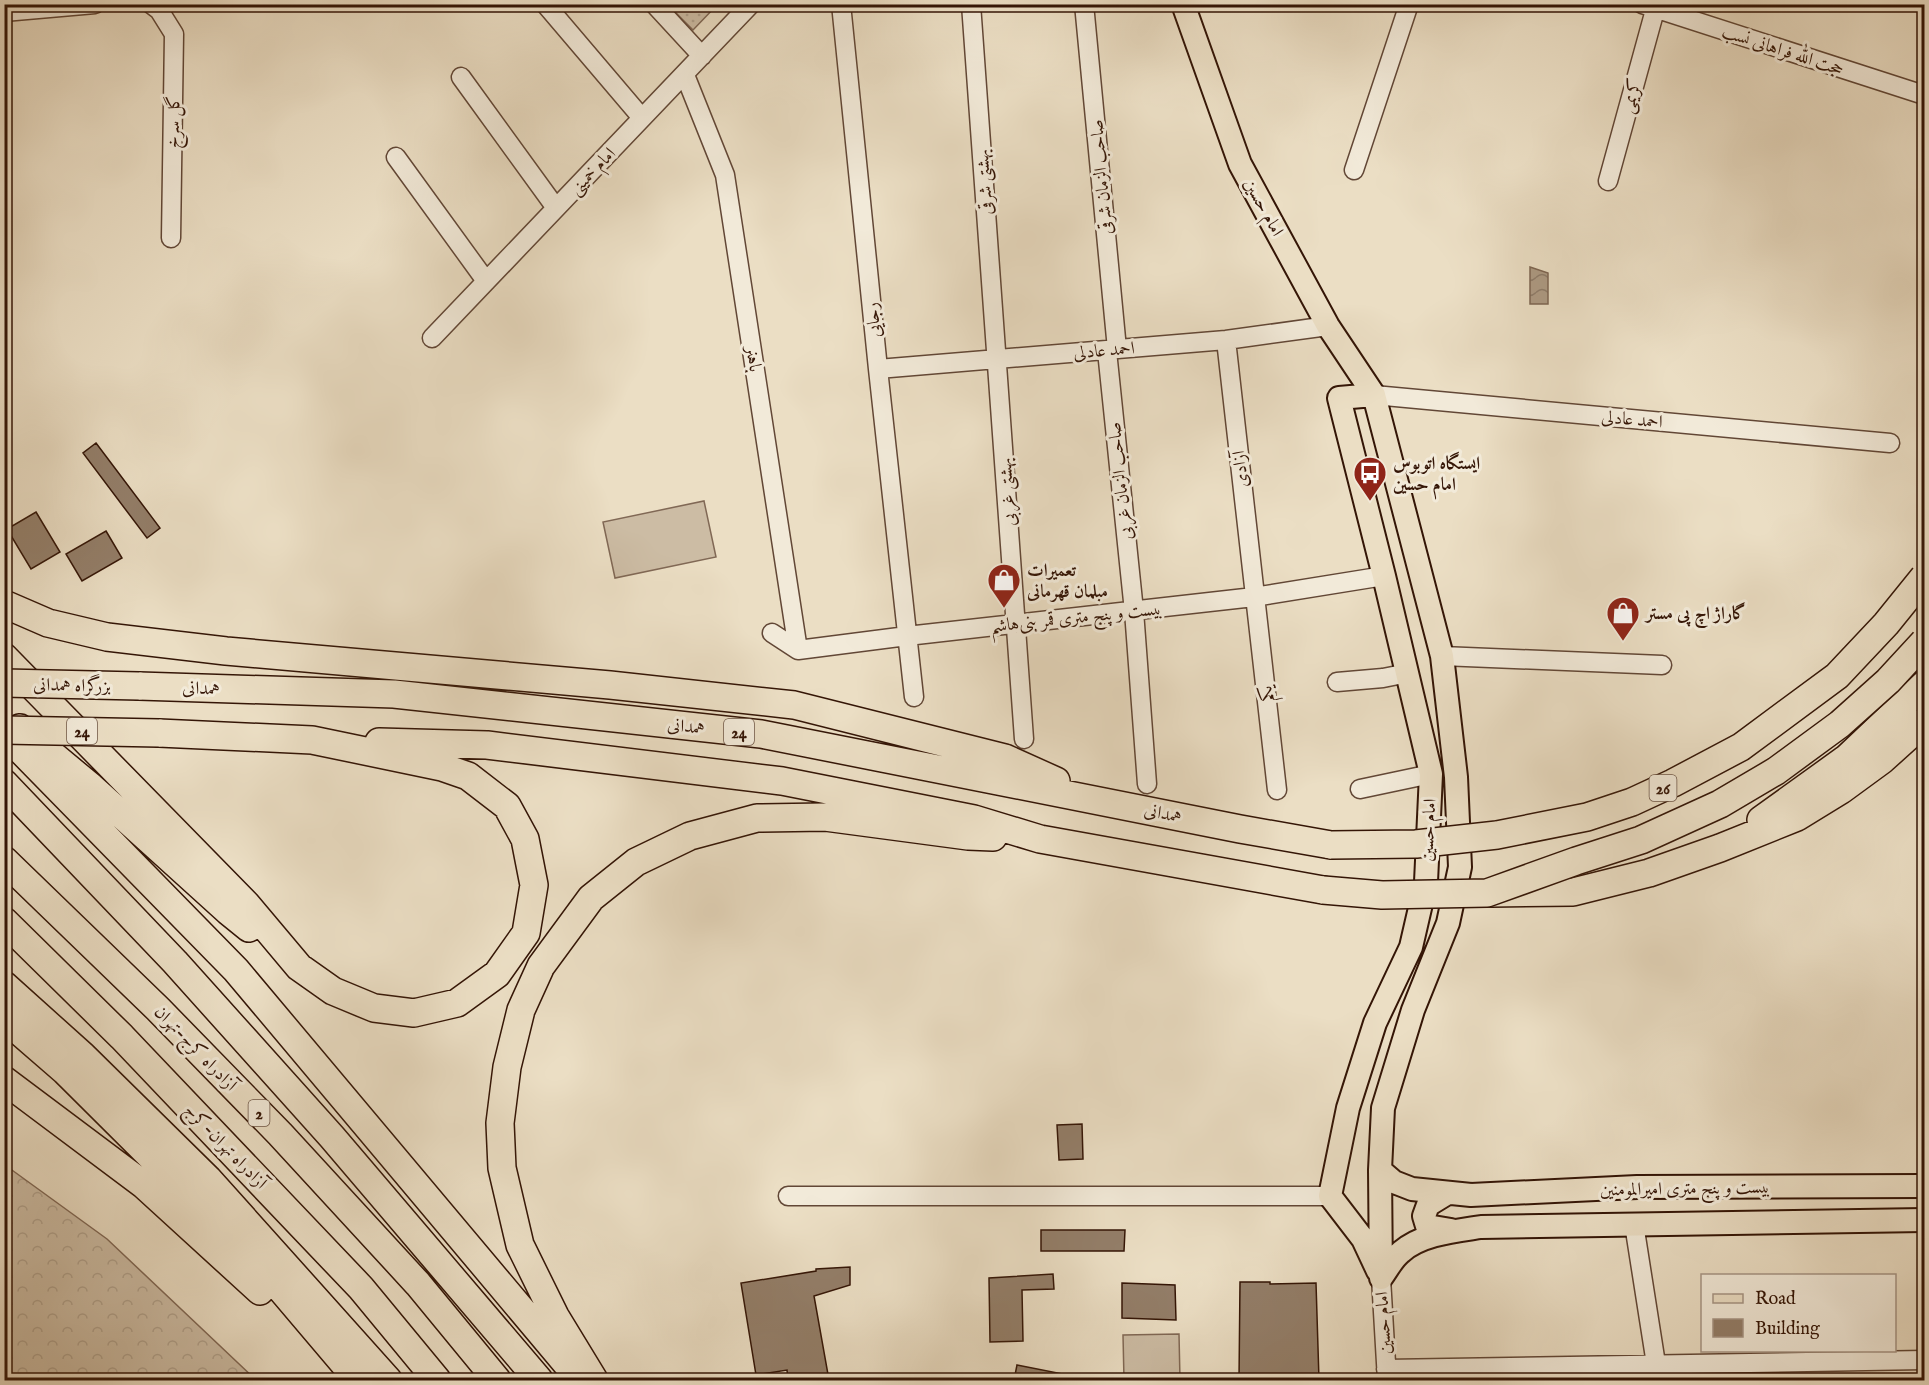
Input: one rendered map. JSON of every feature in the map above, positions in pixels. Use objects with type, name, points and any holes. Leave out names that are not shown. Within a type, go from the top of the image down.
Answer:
[{"type":"highway","name":"26","points":[[1330,845],[1416,844],[1497,835],[1587,817],[1632,802],[1741,747],[1837,676],[1886,624],[1924,577]]},
{"type":"highway","points":[[4,604],[48,623],[107,637],[225,651],[610,685],[794,705],[1005,758],[1098,800]]},
{"type":"highway","name":"26","points":[[1323,890],[1382,895],[1487,893],[1641,840],[1720,804],[1776,771],[1840,724],[1888,681],[1924,642]]},
{"type":"highway","points":[[4,657],[246,904],[299,967]]},
{"type":"highway","name":"بزرگراه همدانی","points":[[4,683],[139,686]]},
{"type":"highway","name":"همدانی","points":[[139,686],[394,694],[761,734],[1330,845]]},
{"type":"highway","points":[[1720,848],[1847,758],[1924,686]]},
{"type":"highway","points":[[4,715],[91,787],[228,911],[333,991],[374,1008],[414,1013],[458,1003],[497,974],[526,933],[534,885],[525,839],[507,806],[468,776],[442,767],[312,740]]},
{"type":"highway","points":[[1487,893],[1573,892],[1649,873],[1720,848],[1797,817],[1841,790],[1882,760],[1924,722]]},
{"type":"highway","points":[[4,731],[236,970],[580,1380]]},
{"type":"highway","name":"24","points":[[4,731],[159,733],[487,745],[782,782],[974,819],[1040,839],[1323,890]]},
{"type":"highway","points":[[4,783],[175,962],[332,1137],[539,1380]]},
{"type":"highway","points":[[594,1380],[555,1316],[520,1245],[502,1168],[500,1123],[507,1067],[521,1010],[541,966],[591,898],[636,862],[690,836],[757,818],[825,817],[968,836],[1040,839]]},
{"type":"highway","name":"آزادراه کرج-تهران","points":[[4,860],[158,1010],[280,1134],[418,1284],[497,1380]]},
{"type":"highway","name":"آزادراه تهران-کرج","points":[[4,921],[122,1036],[361,1288],[437,1380]]},
{"type":"highway","points":[[4,985],[83,1056],[208,1179],[388,1380]]},
{"type":"highway","points":[[4,1018],[65,1071],[264,1268],[358,1380]]},
{"type":"highway","points":[[4,1080],[144,1185],[240,1272],[351,1380]]},
{"type":"main road","name":"امام حسین","points":[[1183,4],[1240,164],[1328,326],[1374,395],[1442,656],[1456,777],[1460,867],[1448,924],[1413,1010],[1383,1108],[1380,1170],[1381,1278]]},
{"type":"main road","name":"امام حسین","points":[[1374,395],[1339,398],[1431,774],[1426,882],[1411,947],[1375,1023],[1348,1108],[1330,1196],[1363,1239],[1381,1278]]},
{"type":"main road","name":"بیست و پنج متری امیرالمومنین","points":[[1380,1170],[1394,1182],[1412,1189],[1471,1195],[1637,1187],[1924,1186]]},
{"type":"main road","points":[[1634,1224],[1637,1187]]},
{"type":"main road","points":[[1446,1194],[1428,1205],[1424,1216],[1427,1226],[1456,1230]]},
{"type":"main road","name":"بیست و پنج متری امیرالمومنین","points":[[1456,1230],[1481,1227],[1924,1220]]},
{"type":"main road","points":[[1381,1278],[1400,1252],[1416,1243],[1456,1230]]},
{"type":"street","points":[[4,12],[94,4]]},
{"type":"street","points":[[545,4],[642,118]]},
{"type":"street","points":[[654,4],[702,56]]},
{"type":"street","name":"امام خمینی","points":[[432,338],[751,4]]},
{"type":"street","name":"رجایی","points":[[841,4],[907,636]]},
{"type":"street","name":"بهشتی شرقی","points":[[971,4],[998,359]]},
{"type":"street","name":"صاحب الزمان شرقی","points":[[1084,4],[1112,350]]},
{"type":"street","points":[[1354,170],[1409,4]]},
{"type":"street","name":"گل سرخ","points":[[157,6],[174,34],[171,238]]},
{"type":"street","name":"حجت الله فراهانی نسب","points":[[1648,7],[1924,95]]},
{"type":"street","name":"کریمی","points":[[1608,181],[1648,7]]},
{"type":"street","name":"باهنر","points":[[685,75],[726,175],[798,650]]},
{"type":"street","points":[[461,77],[556,208]]},
{"type":"street","points":[[396,157],[486,281]]},
{"type":"street","name":"احمد عادلی","points":[[878,369],[1226,340],[1328,326]]},
{"type":"street","name":"آزادی","points":[[1226,340],[1254,597]]},
{"type":"street","name":"صاحب الزمان غربی","points":[[1112,350],[1147,784]]},
{"type":"street","name":"بهشتی غربی","points":[[998,359],[1024,740]]},
{"type":"street","name":"احمد عادلی","points":[[1374,395],[1890,443]]},
{"type":"street","name":"بیست و پنج متری قمر بنی‌هاشم","points":[[798,650],[1254,597],[1384,576]]},
{"type":"street","name":"یکم","points":[[1254,597],[1277,790]]},
{"type":"street","points":[[772,633],[798,650]]},
{"type":"street","points":[[907,636],[914,698]]},
{"type":"street","points":[[1442,656],[1662,665]]},
{"type":"street","points":[[1337,682],[1383,678],[1408,673]]},
{"type":"street","points":[[1359,789],[1431,774]]},
{"type":"street","points":[[788,1196],[1330,1196]]},
{"type":"street","points":[[1634,1224],[1656,1364]]},
{"type":"street","name":"امام حسین","points":[[1381,1278],[1386,1375]]},
{"type":"street","points":[[1386,1375],[1656,1364],[1924,1360]]},
{"type":"green space","points":[[668,5],[717,5],[693,30]]},
{"type":"green space","points":[[704,501],[716,557],[615,578],[603,522]]},
{"type":"green space","points":[[5,1165],[107,1239],[256,1380],[5,1380]]},
{"type":"green space","points":[[1179,1334],[1180,1380],[1124,1380],[1123,1335]]},
{"type":"water","points":[[1530,267],[1548,273],[1548,304],[1530,304]]},
{"type":"building","points":[[96,443],[160,528],[147,538],[83,453]]},
{"type":"building","points":[[36,512],[60,552],[31,569],[7,529]]},
{"type":"building","points":[[106,531],[122,558],[82,581],[66,554]]},
{"type":"building","points":[[1082,1124],[1083,1159],[1059,1160],[1057,1125]]},
{"type":"building","points":[[1041,1230],[1125,1230],[1124,1251],[1041,1251]]},
{"type":"building","points":[[850,1267],[850,1285],[814,1296],[829,1380],[788,1380],[787,1370],[756,1375],[741,1283],[816,1271],[816,1269]]},
{"type":"building","points":[[1053,1274],[1054,1289],[1022,1290],[1023,1341],[990,1342],[989,1278]]},
{"type":"building","points":[[1240,1282],[1316,1283],[1319,1380],[1239,1380]]},
{"type":"building","points":[[1122,1283],[1175,1285],[1176,1320],[1122,1318]]},
{"type":"building","points":[[1017,1365],[1063,1374],[1063,1380],[1014,1380]]},
{"type":"place","name":"ایستگاه اتوبوس امام حسین","points":[[1370,502]]},
{"type":"place","name":"تعمیرات مبلمان قهرمانی","points":[[1004,609]]},
{"type":"place","name":"گاراژ اچ پی مستر","points":[[1623,642]]}]
